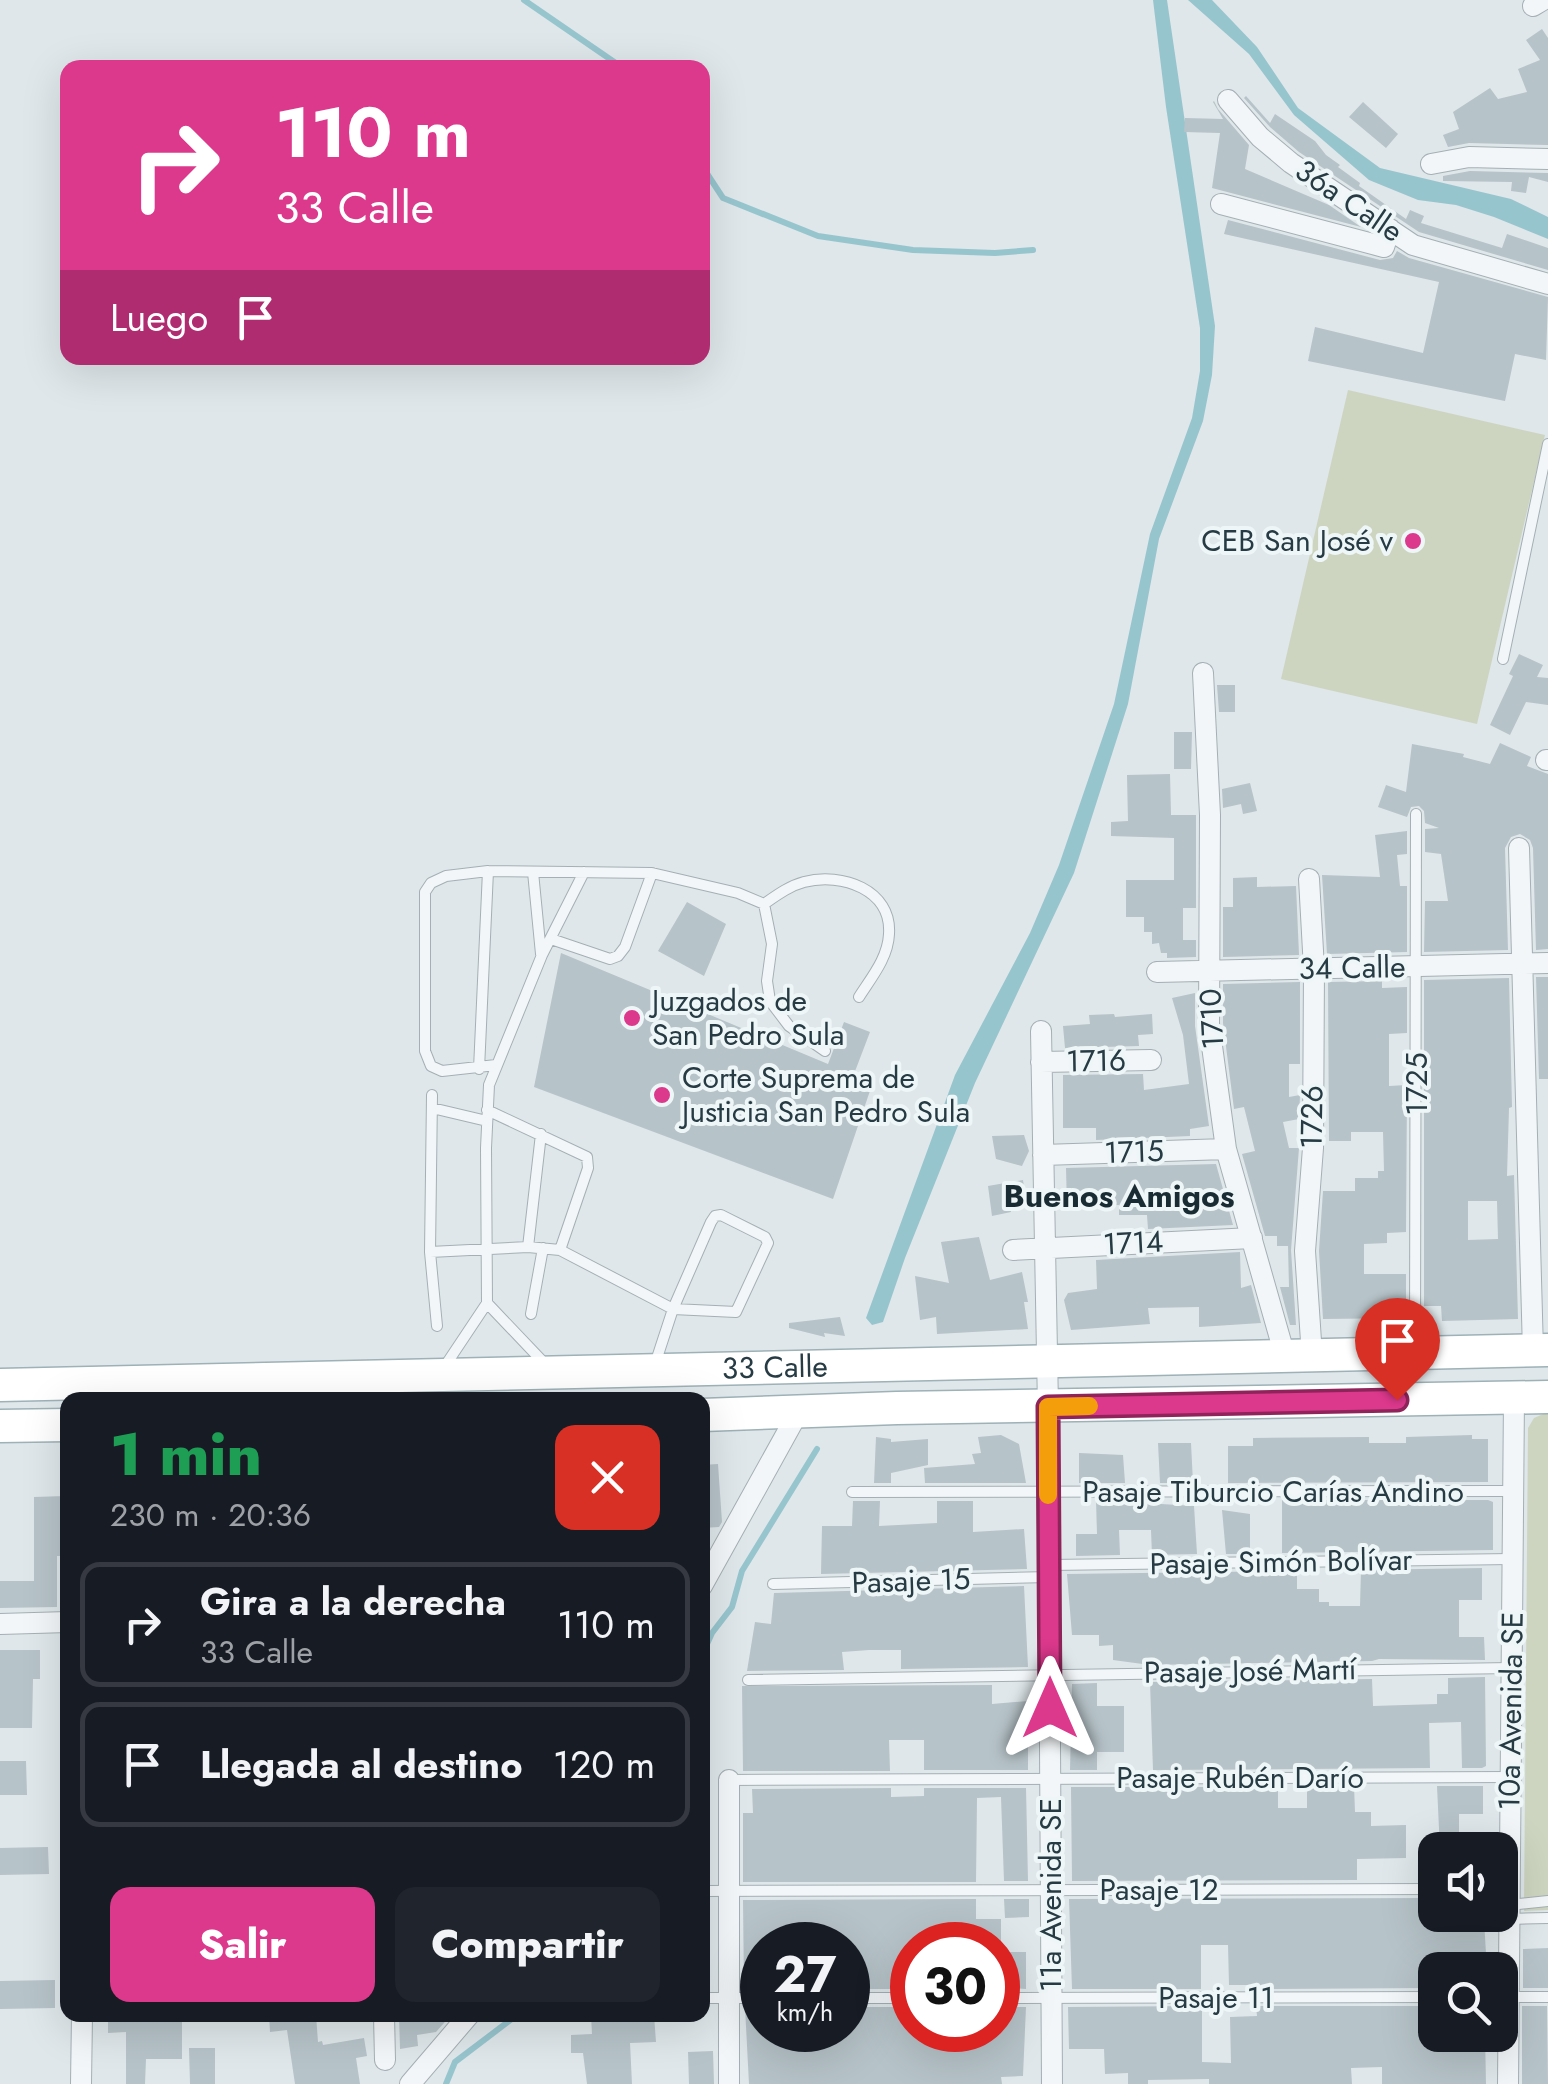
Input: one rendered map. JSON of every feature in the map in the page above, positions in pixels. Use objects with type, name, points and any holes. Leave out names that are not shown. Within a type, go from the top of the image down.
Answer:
[{"type":"main road","name":"33 Calle","points":[[0,1385],[86,1391],[440,1374],[1540,1350]]},
{"type":"main road","name":"33 Calle","points":[[710,1415],[1548,1397]]},
{"type":"main road","points":[[0,1426],[60,1425]]},
{"type":"street","name":"36a Calle","points":[[1228,100],[1260,137],[1290,163],[1413,244],[1548,284]]},
{"type":"street","points":[[1430,164],[1470,157],[1548,159]]},
{"type":"street","points":[[1221,204],[1384,247],[1390,229]]},
{"type":"street","name":"1710","points":[[1203,673],[1210,815],[1209,1024],[1226,1149],[1252,1238],[1298,1356]]},
{"type":"street","points":[[1518,848],[1540,1350]]},
{"type":"street","name":"1726","points":[[1298,1356],[1312,1148],[1314,969],[1309,879]]},
{"type":"street","name":"34 Calle","points":[[1157,972],[1548,963]]},
{"type":"street","name":"11a Avenida SE","points":[[1041,1031],[1048,1407],[1052,2084]]},
{"type":"street","name":"1716","points":[[1042,1062],[1151,1060]]},
{"type":"street","name":"1715","points":[[1043,1156],[1226,1149]]},
{"type":"street","name":"1714","points":[[1013,1250],[1252,1238]]},
{"type":"street","name":"10a Avenida SE","points":[[1509,1832],[1514,1398]]},
{"type":"street","points":[[710,1572],[799,1411]]},
{"type":"street","points":[[0,1624],[60,1622]]},
{"type":"street","points":[[729,1780],[729,2084]]},
{"type":"street","points":[[81,2084],[82,2022]]},
{"type":"street","points":[[384,2022],[385,2060]]},
{"type":"street","points":[[410,2084],[463,2022]]},
{"type":"street","name":"10a Avenida SE","points":[[1507,2052],[1508,2084]]},
{"type":"lane","points":[[1502,659],[1548,444]]},
{"type":"lane","name":"1725","points":[[1415,1353],[1416,814]]},
{"type":"lane","points":[[479,1068],[488,871]]},
{"type":"lane","points":[[496,1065],[442,1071],[431,1066],[425,1050],[424,892],[432,883],[446,876],[488,871],[652,872],[738,893],[764,904]]},
{"type":"lane","points":[[533,872],[542,955]]},
{"type":"lane","points":[[440,1374],[487,1303],[490,1085],[542,955],[584,872]]},
{"type":"lane","points":[[551,938],[610,959],[618,956],[625,947],[652,872]]},
{"type":"lane","points":[[764,904],[786,889],[808,881],[855,884],[874,894],[885,909],[890,932],[885,956],[859,997]]},
{"type":"lane","points":[[764,904],[772,944],[767,981],[770,1001],[789,1026],[826,1050]]},
{"type":"lane","points":[[432,1095],[430,1252],[438,1326]]},
{"type":"lane","points":[[432,1108],[487,1115],[541,1134],[586,1157],[589,1162],[560,1250]]},
{"type":"lane","points":[[528,1246],[541,1134]]},
{"type":"lane","points":[[430,1252],[528,1246],[560,1250],[673,1309],[736,1312],[768,1249],[765,1237],[721,1215],[715,1216],[673,1309],[653,1370]]},
{"type":"lane","points":[[531,1314],[543,1248]]},
{"type":"lane","points":[[487,1303],[552,1372]]},
{"type":"lane","name":"Pasaje Tiburcio Carías Andino","points":[[852,1492],[1513,1490]]},
{"type":"lane","name":"Pasaje Simón Bolívar","points":[[1049,1571],[1512,1558]]},
{"type":"lane","name":"Pasaje 15","points":[[773,1584],[1049,1571]]},
{"type":"lane","name":"Pasaje José Martí","points":[[748,1680],[1511,1668]]},
{"type":"lane","name":"Pasaje Rubén Darío","points":[[729,1780],[1510,1777]]},
{"type":"lane","name":"Pasaje 12","points":[[710,1891],[1418,1889]]},
{"type":"lane","points":[[1518,1900],[1548,1901]]},
{"type":"lane","points":[[1518,1905],[1548,1918]]},
{"type":"lane","name":"Pasaje 11","points":[[1020,1998],[1418,1997]]},
{"type":"lane","points":[[1518,1997],[1548,1997]]},
{"type":"lane","points":[[710,1998],[740,1998]]},
{"type":"green space","points":[[1348,390],[1545,435],[1477,724],[1281,679]]},
{"type":"green space","points":[[1548,1412],[1548,1910],[1524,1911],[1528,1428],[1534,1418]]},
{"type":"water","points":[[1153,0],[1167,0],[1215,326],[1212,375],[1203,421],[1159,539],[1128,704],[1074,873],[975,1083],[883,1322],[872,1325],[866,1318],[955,1075],[1030,933],[1059,865],[1114,704],[1150,534],[1192,418],[1200,371],[1200,328]]},
{"type":"water","points":[[1188,0],[1212,0],[1257,47],[1298,108],[1380,168],[1511,199],[1548,217],[1548,239],[1494,217],[1456,205],[1418,200],[1369,180],[1294,115],[1249,54]]},
{"type":"building","points":[[1542,29],[1548,38],[1548,145],[1469,143],[1448,147],[1443,135],[1459,129],[1453,112],[1490,88],[1498,99],[1527,92],[1518,69],[1540,60],[1526,40]]},
{"type":"building","points":[[1246,96],[1270,123],[1275,114],[1315,141],[1359,186],[1406,219],[1410,210],[1424,216],[1421,223],[1502,248],[1507,234],[1548,248],[1548,270],[1419,232],[1299,152],[1270,127]]},
{"type":"building","points":[[1213,102],[1249,145],[1245,169],[1329,205],[1361,227],[1212,188],[1220,133],[1184,132],[1185,118],[1223,119]]},
{"type":"building","points":[[1363,102],[1398,134],[1386,148],[1349,117]]},
{"type":"building","points":[[1470,171],[1548,173],[1548,182],[1529,177],[1526,193],[1511,191],[1512,182],[1443,181],[1443,176]]},
{"type":"building","points":[[1228,220],[1380,260],[1393,258],[1397,251],[1409,258],[1548,297],[1546,360],[1515,354],[1505,401],[1308,361],[1315,327],[1423,353],[1439,282],[1224,234]]},
{"type":"building","points":[[1519,654],[1543,665],[1537,677],[1548,678],[1548,705],[1526,702],[1510,735],[1490,725]]},
{"type":"building","points":[[1217,685],[1235,685],[1235,712],[1219,712]]},
{"type":"building","points":[[1174,732],[1192,732],[1191,769],[1174,769]]},
{"type":"building","points":[[1500,743],[1531,757],[1527,766],[1548,774],[1548,949],[1536,950],[1533,848],[1530,840],[1520,834],[1511,837],[1505,848],[1508,950],[1424,952],[1425,901],[1448,901],[1441,854],[1425,852],[1425,829],[1439,828],[1425,823],[1424,811],[1419,806],[1411,807],[1407,817],[1378,807],[1386,785],[1406,792],[1412,744],[1464,754],[1463,757],[1490,764]]},
{"type":"building","points":[[1170,774],[1171,815],[1196,815],[1196,908],[1183,908],[1183,940],[1196,940],[1196,957],[1167,958],[1159,943],[1152,944],[1152,932],[1144,932],[1144,917],[1126,917],[1126,880],[1174,880],[1174,838],[1111,836],[1111,822],[1128,821],[1127,775]]},
{"type":"building","points":[[1250,783],[1257,811],[1243,814],[1241,804],[1223,808],[1222,789]]},
{"type":"building","points":[[1407,831],[1407,854],[1397,855],[1400,886],[1407,886],[1407,952],[1327,954],[1322,875],[1380,877],[1375,835]]},
{"type":"building","points":[[1257,877],[1257,887],[1296,886],[1299,955],[1223,957],[1223,907],[1233,907],[1233,878]]},
{"type":"building","points":[[687,902],[726,924],[704,976],[658,951]]},
{"type":"building","name":"Juzgados de San Pedro Sula","points":[[561,953],[828,1064],[844,1022],[870,1032],[854,1074],[873,1082],[833,1199],[534,1087]]},
{"type":"building","points":[[1536,977],[1548,977],[1548,1079],[1539,1079]]},
{"type":"building","points":[[1509,978],[1512,1107],[1507,1176],[1514,1175],[1518,1319],[1442,1321],[1441,1306],[1424,1306],[1424,980]],"holes":[[[1468,1201],[1497,1201],[1498,1239],[1468,1240]]]},
{"type":"building","points":[[1382,981],[1382,988],[1407,987],[1407,1033],[1389,1034],[1389,1086],[1407,1085],[1406,1232],[1387,1233],[1387,1243],[1364,1244],[1364,1274],[1406,1274],[1406,1318],[1323,1319],[1319,1251],[1323,1191],[1355,1191],[1355,1178],[1378,1178],[1378,1171],[1384,1171],[1383,1132],[1351,1132],[1351,1141],[1329,1141],[1328,982]]},
{"type":"building","points":[[1300,982],[1300,1064],[1289,1064],[1289,1097],[1300,1095],[1299,1119],[1283,1122],[1289,1148],[1299,1148],[1291,1250],[1296,1325],[1290,1325],[1280,1287],[1289,1287],[1288,1246],[1277,1246],[1277,1236],[1265,1236],[1242,1154],[1255,1151],[1244,1107],[1234,1109],[1223,1023],[1223,984]]},
{"type":"building","points":[[1195,993],[1195,1026],[1209,1126],[1190,1129],[1190,1136],[1096,1140],[1096,1128],[1063,1128],[1063,1075],[1143,1074],[1144,1090],[1189,1084],[1183,1035],[1172,998]]},
{"type":"building","points":[[1152,1014],[1153,1034],[1138,1035],[1139,1046],[1065,1048],[1063,1026],[1090,1024],[1089,1015]]},
{"type":"building","points":[[1024,1135],[1029,1151],[1022,1166],[996,1159],[992,1136]]},
{"type":"building","points":[[1216,1164],[1233,1225],[1148,1229],[1147,1215],[1119,1215],[1119,1205],[1067,1207],[1066,1168]]},
{"type":"building","points":[[1023,1180],[1026,1203],[1010,1205],[1011,1212],[992,1216],[988,1186]]},
{"type":"building","points":[[979,1237],[990,1280],[1022,1272],[1028,1329],[937,1334],[936,1317],[920,1320],[915,1276],[949,1283],[941,1242]]},
{"type":"building","points":[[1240,1252],[1241,1288],[1251,1285],[1261,1323],[1199,1327],[1199,1307],[1148,1308],[1150,1324],[1071,1330],[1064,1300],[1068,1293],[1097,1289],[1096,1260]]},
{"type":"building","points":[[840,1317],[845,1336],[824,1333],[825,1337],[789,1328],[789,1323]]},
{"type":"building","points":[[1001,1435],[1019,1444],[1026,1483],[925,1483],[924,1468],[975,1464],[972,1454],[981,1453],[978,1437]]},
{"type":"building","points":[[1472,1435],[1472,1439],[1488,1439],[1488,1482],[1228,1483],[1228,1446],[1253,1446],[1253,1438],[1369,1437],[1369,1443],[1406,1443],[1406,1437]]},
{"type":"building","points":[[876,1437],[891,1442],[928,1439],[928,1465],[891,1473],[891,1483],[874,1483]]},
{"type":"building","points":[[1158,1443],[1191,1443],[1193,1483],[1160,1483]]},
{"type":"building","points":[[1079,1453],[1123,1455],[1125,1483],[1079,1483]]},
{"type":"building","points":[[710,1464],[718,1464],[722,1522],[719,1527],[710,1528]]},
{"type":"building","points":[[60,1496],[57,1607],[0,1608],[0,1581],[34,1581],[34,1497]]},
{"type":"building","points":[[1096,1500],[1194,1506],[1197,1554],[1152,1555],[1151,1530],[1119,1530],[1120,1555],[1076,1556],[1076,1534],[1097,1534]]},
{"type":"building","points":[[1282,1500],[1488,1500],[1493,1502],[1493,1550],[1282,1553]]},
{"type":"building","points":[[853,1501],[880,1501],[879,1526],[937,1523],[937,1501],[973,1501],[973,1532],[1024,1529],[1027,1569],[821,1574],[822,1526],[852,1526]]},
{"type":"building","points":[[1222,1510],[1250,1514],[1250,1554],[1226,1554]]},
{"type":"building","points":[[1482,1568],[1482,1600],[1459,1600],[1459,1637],[1484,1637],[1485,1660],[1150,1665],[1113,1660],[1113,1645],[1099,1646],[1099,1635],[1072,1635],[1067,1574],[1297,1571],[1297,1589],[1319,1589],[1319,1602],[1329,1602],[1329,1606],[1360,1606],[1361,1570]]},
{"type":"building","points":[[1024,1586],[1028,1667],[901,1669],[901,1650],[869,1650],[842,1652],[844,1670],[747,1671],[755,1622],[771,1624],[774,1593]]},
{"type":"building","points":[[0,1650],[40,1650],[40,1679],[33,1679],[32,1728],[0,1728]]},
{"type":"building","points":[[1485,1677],[1486,1766],[1482,1768],[1462,1768],[1461,1722],[1429,1723],[1430,1768],[1153,1770],[1150,1682],[1372,1679],[1373,1706],[1437,1704],[1437,1694],[1448,1694],[1448,1678]]},
{"type":"building","points":[[1097,1683],[1097,1706],[1124,1706],[1124,1752],[1097,1752],[1097,1770],[1070,1770],[1072,1684]]},
{"type":"building","points":[[992,1685],[992,1704],[1028,1701],[1028,1770],[924,1770],[924,1740],[889,1740],[890,1771],[743,1771],[742,1686]]},
{"type":"building","points":[[0,1761],[26,1761],[27,1795],[0,1795]]},
{"type":"building","points":[[1354,1786],[1355,1812],[1371,1812],[1371,1826],[1406,1825],[1406,1858],[1357,1859],[1357,1880],[1072,1881],[1071,1787],[1278,1787],[1278,1808],[1307,1808],[1307,1787]]},
{"type":"building","points":[[1437,1786],[1483,1786],[1483,1814],[1459,1814],[1459,1832],[1439,1832]]},
{"type":"building","points":[[891,1788],[891,1797],[924,1796],[924,1788],[1026,1788],[1028,1881],[1004,1881],[1001,1797],[977,1798],[976,1882],[743,1882],[743,1813],[753,1813],[752,1789]]},
{"type":"building","points":[[48,1847],[49,1874],[0,1875],[0,1848]]},
{"type":"building","points":[[1418,1898],[1418,1932],[1485,1932],[1486,1952],[1418,1952],[1418,1988],[1256,1989],[1253,1985],[1229,1985],[1228,1945],[1201,1945],[1201,1989],[1072,1989],[1069,1899]]},
{"type":"building","points":[[976,1899],[976,1919],[1001,1922],[890,1922],[890,1989],[870,1989],[870,1922],[743,1922],[743,1900]]},
{"type":"building","points":[[1004,1899],[1029,1899],[1029,1917],[1005,1918]]},
{"type":"building","points":[[1548,1948],[1548,1988],[1523,1988],[1523,1949]]},
{"type":"building","points":[[1020,1952],[1026,1952],[1026,1989],[1020,1989]]},
{"type":"building","points":[[55,1980],[55,2008],[0,2009],[0,1981]]},
{"type":"building","points":[[1202,2006],[1202,2062],[1231,2063],[1230,2017],[1257,2016],[1256,2006],[1418,2006],[1418,2052],[1485,2052],[1486,2084],[1382,2084],[1382,2067],[1351,2068],[1352,2084],[1209,2084],[1209,2079],[1128,2084],[1128,2073],[1105,2074],[1104,2049],[1069,2049],[1068,2007]]},
{"type":"building","points":[[1522,2006],[1547,2006],[1548,2084],[1522,2084]]},
{"type":"building","points":[[870,2007],[890,2007],[890,2052],[1020,2052],[1020,2007],[1026,2007],[1023,2076],[1001,2077],[1002,2084],[749,2084],[747,2052],[870,2052]]},
{"type":"building","points":[[108,2022],[182,2022],[182,2059],[146,2059],[145,2084],[126,2084],[126,2032],[108,2033]]},
{"type":"building","points":[[269,2022],[317,2022],[318,2042],[323,2045],[364,2038],[367,2056],[356,2058],[360,2084],[295,2084],[287,2030],[270,2032]]},
{"type":"building","points":[[399,2022],[445,2022],[436,2032],[417,2035],[418,2046],[400,2049]]},
{"type":"building","points":[[591,2022],[655,2022],[656,2042],[630,2043],[632,2084],[587,2084],[583,2053],[571,2053],[571,2035],[592,2034]]},
{"type":"building","points":[[189,2048],[215,2048],[215,2084],[190,2084]]},
{"type":"building","points":[[713,2051],[714,2084],[689,2084],[688,2052]]},
{"type":"waterway","points":[[524,0],[611,60]]},
{"type":"waterway","points":[[710,178],[723,198],[818,236],[913,250],[1033,250]]},
{"type":"waterway","points":[[710,1637],[732,1607],[742,1571],[817,1449]]},
{"type":"waterway","points":[[446,2084],[455,2062],[508,2022]]},
{"type":"slow traffic","points":[[1048,1495],[1048,1407],[1089,1406]]},
{"type":"place","name":"CEB San José v","points":[[1413,541]]},
{"type":"place","name":"Juzgados de San Pedro Sula","points":[[632,1018]]},
{"type":"place","name":"Corte Suprema de Justicia San Pedro Sula","points":[[662,1095]]},
{"type":"district","name":"Buenos Amigos","points":[[1119,1196]]},
{"type":"route","points":[[1050,1708],[1048,1407],[1397,1400]]}]
